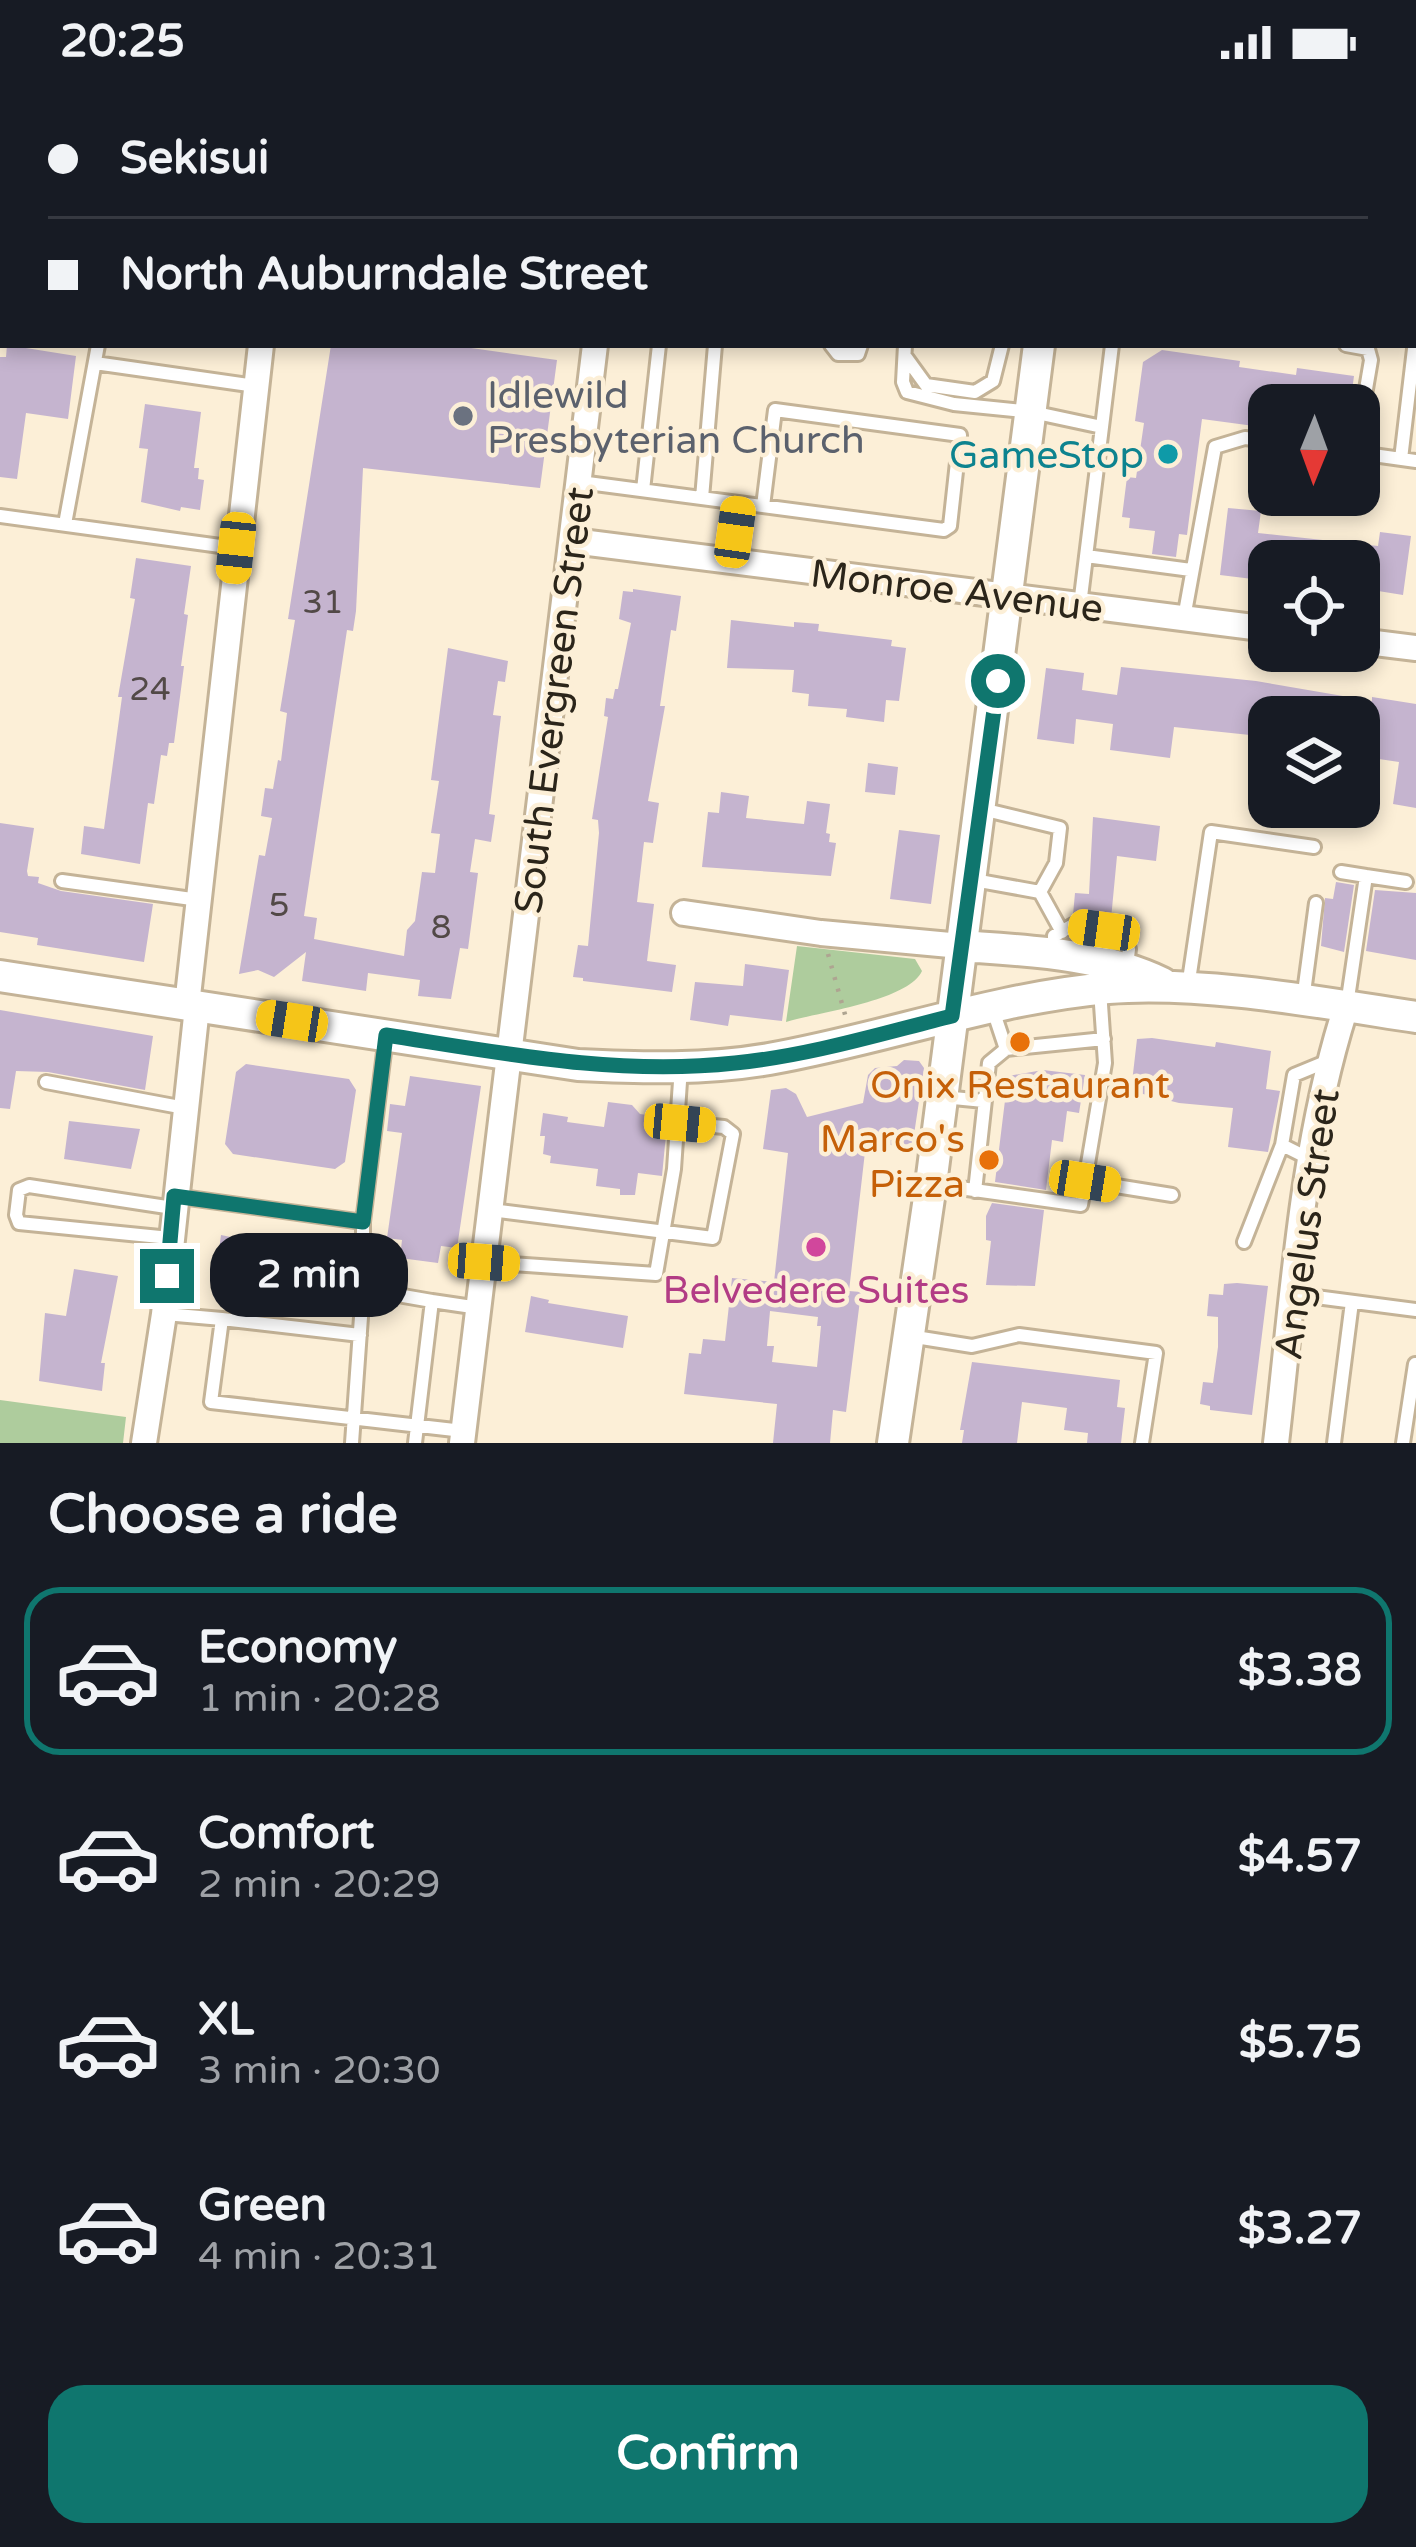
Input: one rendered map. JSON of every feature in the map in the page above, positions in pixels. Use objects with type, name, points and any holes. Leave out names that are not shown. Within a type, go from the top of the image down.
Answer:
[{"type":"street","points":[[144,1443],[164,1314],[199,900],[261,348]]},
{"type":"street","name":"South Evergreen Street","points":[[462,1437],[595,348]]},
{"type":"street","points":[[893,1443],[1040,348]]},
{"type":"street","name":"Monroe Avenue","points":[[573,542],[1248,627]]},
{"type":"street","points":[[1380,643],[1416,647]]},
{"type":"street","points":[[684,913],[821,933],[961,946],[1058,943],[1180,989]]},
{"type":"street","points":[[0,976],[578,1065],[681,1067],[766,1059],[992,1007],[1100,989],[1180,989],[1416,1017]]},
{"type":"street","name":"Angelus Street","points":[[1276,1443],[1312,1160],[1329,1061],[1346,1006]]},
{"type":"lane","points":[[65,524],[97,348]]},
{"type":"lane","points":[[643,490],[659,348]]},
{"type":"lane","points":[[701,498],[715,348]]},
{"type":"lane","points":[[833,348],[838,354],[853,356],[859,348]]},
{"type":"lane","points":[[904,350],[926,385],[975,392],[993,381],[1000,348]]},
{"type":"lane","points":[[1080,606],[1112,348]]},
{"type":"lane","points":[[1362,348],[1368,349],[1371,360],[1367,384]]},
{"type":"lane","points":[[1401,459],[1414,348]]},
{"type":"lane","points":[[904,350],[907,392],[1102,427]]},
{"type":"lane","points":[[94,362],[256,386]]},
{"type":"lane","points":[[580,482],[944,530],[950,526],[960,435],[775,410],[763,506]]},
{"type":"lane","points":[[1184,619],[1215,447],[1226,440],[1248,438]]},
{"type":"lane","points":[[1380,456],[1416,461]]},
{"type":"lane","points":[[731,562],[739,503]]},
{"type":"lane","points":[[0,516],[236,548]]},
{"type":"lane","points":[[1086,556],[1190,571]]},
{"type":"lane","points":[[980,809],[1060,828],[1056,863],[1040,892],[1058,943]]},
{"type":"lane","points":[[1180,989],[1210,832],[1314,847]]},
{"type":"lane","points":[[1341,872],[1406,881]]},
{"type":"lane","points":[[1346,1006],[1366,876]]},
{"type":"lane","points":[[970,880],[1040,892]]},
{"type":"lane","points":[[62,881],[199,900]]},
{"type":"lane","points":[[1303,1002],[1316,903]]},
{"type":"lane","points":[[931,1184],[1081,1205],[1105,1064],[1100,989]]},
{"type":"lane","points":[[992,1007],[1006,1048]]},
{"type":"lane","points":[[352,1443],[363,1222],[386,1035]]},
{"type":"lane","points":[[975,1191],[989,1064],[1006,1048],[1104,1040]]},
{"type":"lane","points":[[1244,1242],[1282,1145],[1294,1075],[1329,1061]]},
{"type":"lane","points":[[484,1262],[656,1274],[680,1123],[681,1067]]},
{"type":"lane","points":[[46,1082],[185,1108]]},
{"type":"lane","points":[[940,1096],[984,1101]]},
{"type":"lane","points":[[491,1210],[713,1238],[733,1134],[729,1129],[680,1123]]},
{"type":"lane","points":[[1282,1145],[1312,1160]]},
{"type":"lane","points":[[1085,1181],[1172,1195]]},
{"type":"lane","points":[[170,1238],[19,1223],[19,1190],[29,1186],[363,1222]]},
{"type":"lane","points":[[363,1288],[479,1308]]},
{"type":"lane","points":[[1293,1294],[1416,1310]]},
{"type":"lane","points":[[416,1443],[432,1301]]},
{"type":"lane","points":[[1334,1443],[1352,1302]]},
{"type":"lane","points":[[164,1314],[360,1335]]},
{"type":"lane","points":[[222,1319],[211,1402],[417,1426],[462,1437]]},
{"type":"lane","points":[[908,1335],[972,1346],[1019,1335],[1156,1353],[1142,1443]]},
{"type":"lane","points":[[1403,1443],[1415,1364]]},
{"type":"path","points":[[821,933],[852,1041]]},
{"type":"green space","points":[[797,946],[915,959],[922,971],[882,998],[786,1022]]},
{"type":"green space","points":[[0,1400],[126,1417],[123,1443],[0,1443]]},
{"type":"building","points":[[7,348],[76,356],[68,419],[26,413],[17,479],[0,477],[0,357],[6,357]]},
{"type":"building","points":[[331,348],[471,348],[557,360],[540,488],[363,468],[356,611],[353,631],[347,630],[304,916],[317,918],[314,939],[404,956],[422,872],[435,873],[440,834],[431,833],[439,781],[431,780],[448,648],[508,661],[505,682],[498,681],[493,715],[501,716],[489,814],[495,815],[491,842],[475,839],[470,872],[478,873],[468,949],[460,948],[451,999],[418,996],[420,980],[368,973],[366,991],[302,981],[306,952],[274,977],[258,970],[239,974],[259,855],[265,856],[272,818],[261,816],[265,788],[273,789],[281,761],[287,713],[280,711],[295,620],[288,619]]},
{"type":"building","points":[[1162,350],[1296,375],[1297,368],[1354,376],[1353,384],[1248,384],[1248,425],[1202,419],[1187,535],[1179,534],[1176,557],[1152,554],[1155,531],[1129,528],[1130,518],[1122,517],[1127,477],[1136,478],[1144,423],[1135,421],[1143,362]]},
{"type":"building","points":[[145,404],[201,412],[194,468],[199,468],[198,479],[204,480],[200,510],[181,507],[180,511],[141,502],[148,449],[139,448]]},
{"type":"building","points":[[1228,508],[1260,516],[1258,533],[1323,540],[1248,540],[1248,578],[1220,575]]},
{"type":"building","points":[[1380,532],[1411,536],[1403,595],[1380,591]]},
{"type":"building","points":[[136,558],[191,566],[174,743],[169,743],[167,756],[161,755],[154,804],[148,803],[140,864],[81,854],[84,826],[104,829],[122,697],[118,697],[135,599],[130,598]]},
{"type":"building","points":[[623,591],[681,596],[676,631],[671,630],[660,706],[665,706],[648,801],[659,803],[653,843],[644,842],[637,902],[654,904],[647,961],[676,965],[672,992],[573,977],[578,945],[588,946],[599,833],[598,820],[592,819],[608,717],[604,716],[606,698],[613,699],[618,689],[631,623],[619,619]]},
{"type":"building","points":[[731,620],[794,627],[794,622],[819,624],[818,631],[892,640],[891,646],[906,648],[899,701],[886,700],[884,722],[846,717],[847,709],[808,706],[809,694],[792,692],[794,670],[727,668]]},
{"type":"building","points":[[1121,667],[1256,681],[1343,696],[1248,696],[1248,735],[1174,727],[1170,758],[1110,750],[1113,724],[1076,719],[1074,744],[1037,739],[1046,668],[1084,673],[1082,690],[1117,695]]},
{"type":"building","points":[[1380,698],[1416,704],[1416,808],[1393,804],[1399,762],[1380,759]]},
{"type":"building","points":[[868,763],[898,767],[895,795],[865,792]]},
{"type":"building","points":[[721,792],[749,796],[746,818],[804,824],[807,801],[830,804],[826,833],[829,842],[836,843],[831,876],[702,867],[708,812],[719,813]]},
{"type":"building","points":[[1093,817],[1160,826],[1156,861],[1117,856],[1111,919],[1073,915],[1075,893],[1089,894]]},
{"type":"building","points":[[0,823],[34,828],[27,871],[28,876],[39,877],[38,883],[61,891],[153,904],[144,962],[37,945],[38,938],[0,932]]},
{"type":"building","points":[[899,830],[940,835],[931,904],[890,899]]},
{"type":"building","points":[[1336,882],[1354,885],[1344,952],[1321,946],[1325,898],[1333,899]]},
{"type":"building","points":[[1375,890],[1416,893],[1416,960],[1366,951]]},
{"type":"building","points":[[745,964],[789,970],[782,1021],[730,1015],[728,1026],[690,1020],[695,982],[743,986]]},
{"type":"building","points":[[0,1010],[153,1036],[145,1090],[48,1072],[16,1071],[10,1109],[0,1108]]},
{"type":"building","points":[[1137,1039],[1271,1051],[1266,1089],[1280,1091],[1268,1152],[1228,1147],[1233,1108],[1179,1103],[1131,1091]]},
{"type":"building","points":[[904,1060],[919,1061],[924,1068],[912,1148],[876,1143],[875,1153],[865,1152],[849,1291],[861,1292],[846,1412],[833,1410],[830,1443],[773,1443],[777,1404],[684,1394],[689,1353],[701,1354],[703,1339],[725,1341],[732,1278],[774,1282],[788,1153],[763,1149],[771,1090],[786,1088],[796,1094],[807,1117],[863,1103],[868,1075],[875,1068],[897,1066]],"holes":[[[770,1311],[818,1317],[817,1367],[772,1362],[774,1346],[767,1346]]]},
{"type":"building","points":[[246,1064],[349,1079],[356,1090],[345,1162],[335,1169],[233,1154],[225,1144],[236,1072]]},
{"type":"building","points":[[1043,1070],[1085,1075],[1079,1113],[1067,1111],[1063,1142],[1052,1140],[1046,1190],[995,1182],[1008,1076]]},
{"type":"building","points":[[410,1076],[481,1086],[457,1248],[441,1246],[438,1263],[400,1258],[402,1240],[387,1238],[402,1133],[387,1131],[390,1104],[405,1106]]},
{"type":"building","points":[[608,1102],[632,1105],[648,1115],[647,1121],[667,1124],[662,1176],[638,1173],[635,1195],[596,1186],[598,1169],[550,1163],[551,1156],[543,1154],[543,1113],[604,1127]]},
{"type":"building","points":[[69,1121],[140,1129],[131,1169],[64,1159]]},
{"type":"building","points":[[992,1203],[1044,1210],[1035,1286],[986,1285],[991,1241],[986,1240],[986,1216]]},
{"type":"building","points":[[221,1235],[275,1246],[270,1281],[216,1273]]},
{"type":"building","points":[[74,1269],[118,1276],[101,1363],[105,1363],[102,1391],[39,1381],[45,1313],[66,1316]]},
{"type":"building","points":[[1224,1284],[1268,1286],[1252,1415],[1210,1410],[1200,1404],[1203,1382],[1213,1383],[1218,1347],[1218,1317],[1207,1316],[1209,1294],[1223,1295]]},
{"type":"building","points":[[531,1296],[628,1316],[623,1348],[525,1332]]},
{"type":"building","points":[[972,1362],[1120,1380],[1117,1407],[1125,1408],[1121,1443],[1087,1443],[1088,1433],[1064,1430],[1067,1408],[1022,1402],[1017,1443],[962,1443]]},
{"type":"place","name":"Idlewild Presbyterian Church","points":[[463,416]]},
{"type":"place","name":"GameStop","points":[[1168,454]]},
{"type":"place","name":"Onix Restaurant","points":[[1020,1042]]},
{"type":"place","name":"Marco's Pizza","points":[[989,1160]]},
{"type":"place","name":"Belvedere Suites","points":[[816,1247]]},
{"type":"route","points":[[167,1276],[174,1196],[363,1222],[386,1035],[578,1065],[681,1067],[766,1059],[952,1016],[998,681]]}]
